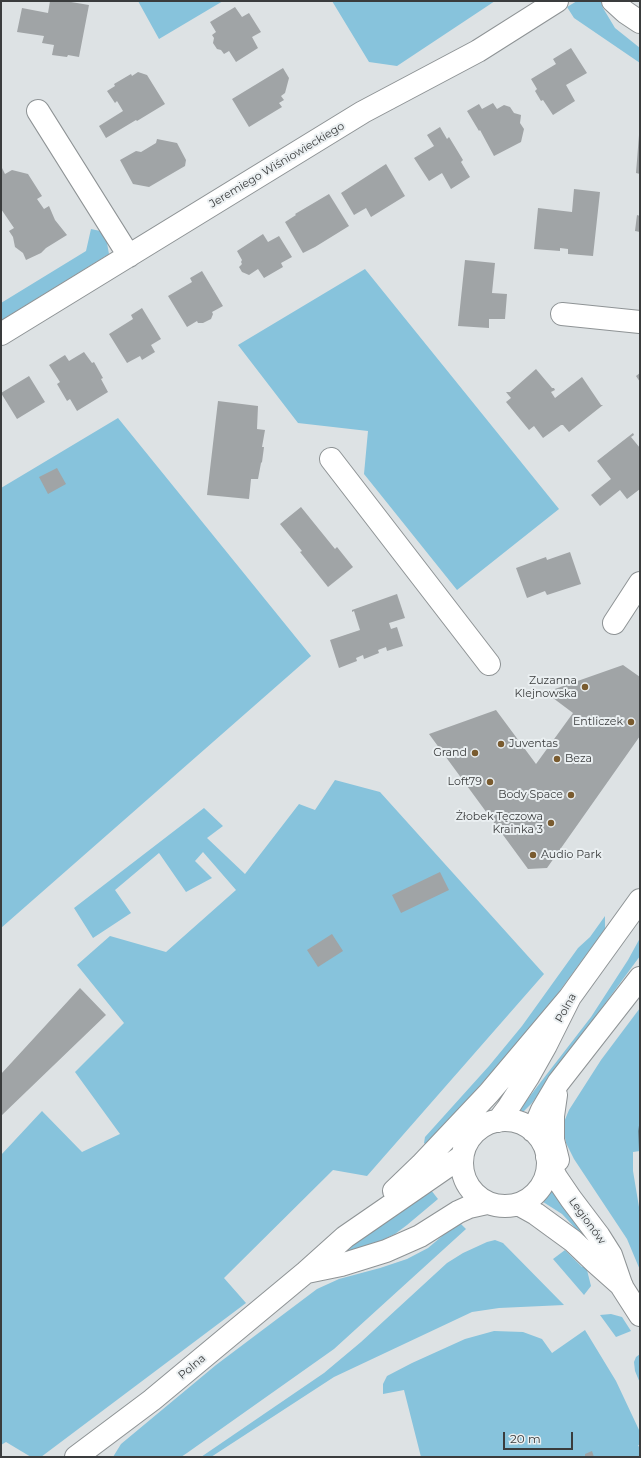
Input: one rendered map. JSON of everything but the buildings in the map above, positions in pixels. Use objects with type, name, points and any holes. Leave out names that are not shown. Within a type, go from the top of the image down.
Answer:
[{"type":"street","name":"Jeremiego Wiśniowieckiego","points":[[1,334],[363,112],[478,51],[557,1]]},
{"type":"street","points":[[613,1],[625,12],[640,22]]},
{"type":"street","points":[[38,111],[128,256]]},
{"type":"street","points":[[562,314],[640,322]]},
{"type":"street","points":[[331,459],[488,664]]},
{"type":"street","points":[[614,623],[640,583]]},
{"type":"street","name":"Polna","points":[[498,1121],[528,1077],[570,997],[640,900]]},
{"type":"street","points":[[533,1131],[542,1110],[558,1082],[640,978]]},
{"type":"street","points":[[345,1237],[420,1165],[466,1118],[514,1065],[570,997]]},
{"type":"street","points":[[558,1082],[552,1116],[553,1140],[559,1166],[571,1199]]},
{"type":"street","points":[[498,1121],[516,1122],[533,1131],[542,1143],[547,1158],[546,1175],[541,1186],[532,1196],[526,1201],[518,1204],[502,1207],[487,1203],[475,1195],[467,1184],[462,1172],[462,1158],[466,1144],[474,1133],[485,1125],[498,1121]]},
{"type":"street","name":"Polna","points":[[76,1457],[152,1400],[306,1272],[345,1237],[462,1158]]},
{"type":"street","name":"Legionów","points":[[547,1158],[556,1177],[611,1255],[622,1287],[640,1315]]},
{"type":"street","name":"Polna","points":[[306,1272],[342,1265],[386,1251],[420,1236],[458,1212],[470,1207],[487,1203]]},
{"type":"street","name":"Legionów","points":[[518,1204],[536,1214],[572,1241],[622,1287]]},
{"type":"shaded area","points":[[138,1],[223,1],[159,39]]},
{"type":"shaded area","points":[[332,1],[495,1],[397,66],[369,62]]},
{"type":"shaded area","points":[[577,1],[601,1],[603,8],[615,28],[640,48],[640,63],[574,18],[567,7]]},
{"type":"shaded area","points":[[91,229],[105,232],[109,254],[5,318],[6,320],[1,324],[1,303],[86,251]]},
{"type":"shaded area","points":[[365,269],[559,509],[457,590],[364,474],[368,431],[298,423],[238,345]]},
{"type":"shaded area","points":[[118,418],[311,656],[1,928],[1,488]]},
{"type":"shaded area","points":[[335,780],[380,792],[544,974],[367,1176],[333,1170],[224,1278],[246,1303],[41,1457],[31,1457],[6,1442],[1,1445],[1,1155],[42,1111],[82,1152],[120,1134],[75,1072],[124,1023],[77,965],[110,936],[166,952],[236,890],[203,852],[195,861],[212,878],[186,892],[159,853],[115,890],[131,913],[93,938],[74,908],[204,808],[223,826],[207,838],[245,874],[299,804],[315,810]]},
{"type":"shaded area","points":[[605,916],[605,929],[542,1015],[427,1146],[424,1143],[425,1137],[489,1066],[522,1026],[578,948],[590,937]]},
{"type":"shaded area","points":[[640,938],[640,956],[532,1103],[519,1116],[519,1111],[523,1105],[591,1017],[628,960]]},
{"type":"shaded area","points":[[640,1008],[640,1151],[633,1152],[633,1171],[640,1213],[640,1270],[627,1239],[574,1159],[566,1143],[564,1122],[569,1110],[601,1060]]},
{"type":"shaded area","points":[[553,1183],[594,1248],[562,1214],[540,1200]]},
{"type":"shaded area","points":[[427,1185],[438,1199],[407,1225],[395,1234],[378,1242],[346,1254],[338,1252],[388,1221]]},
{"type":"shaded area","points":[[461,1224],[466,1229],[334,1349],[187,1453],[181,1457],[113,1457],[121,1444],[216,1365],[317,1289],[339,1279],[407,1259],[428,1248],[454,1226]]},
{"type":"shaded area","points":[[495,1240],[503,1243],[564,1305],[499,1308],[472,1312],[334,1377],[211,1457],[201,1457],[324,1373],[361,1342],[447,1263],[463,1253]]},
{"type":"shaded area","points":[[565,1250],[582,1267],[586,1266],[591,1286],[584,1295],[553,1259]]},
{"type":"shaded area","points":[[611,1314],[622,1317],[631,1331],[616,1337],[600,1315]]},
{"type":"shaded area","points":[[585,1330],[616,1381],[640,1432],[640,1445],[638,1445],[640,1449],[640,1457],[421,1457],[404,1390],[383,1394],[383,1384],[387,1376],[465,1339],[494,1331],[523,1332],[542,1339],[552,1353]]},
{"type":"shaded area","points":[[640,1354],[640,1383],[635,1371],[634,1362],[636,1357]]},
{"type":"tram line","points":[[640,1120],[640,1168]]},
{"type":"place","name":"Zuzanna Klejnowska","points":[[585,687]]},
{"type":"place","name":"Entliczek","points":[[631,722]]},
{"type":"place","name":"Juventas","points":[[501,744]]},
{"type":"place","name":"Grand","points":[[475,753]]},
{"type":"place","name":"Beza","points":[[557,759]]},
{"type":"place","name":"Loft79","points":[[490,782]]},
{"type":"place","name":"Body Space","points":[[571,795]]},
{"type":"place","name":"Żłobek Tęczowa Krainka 3","points":[[551,823]]},
{"type":"place","name":"Audio Park","points":[[533,855]]}]
